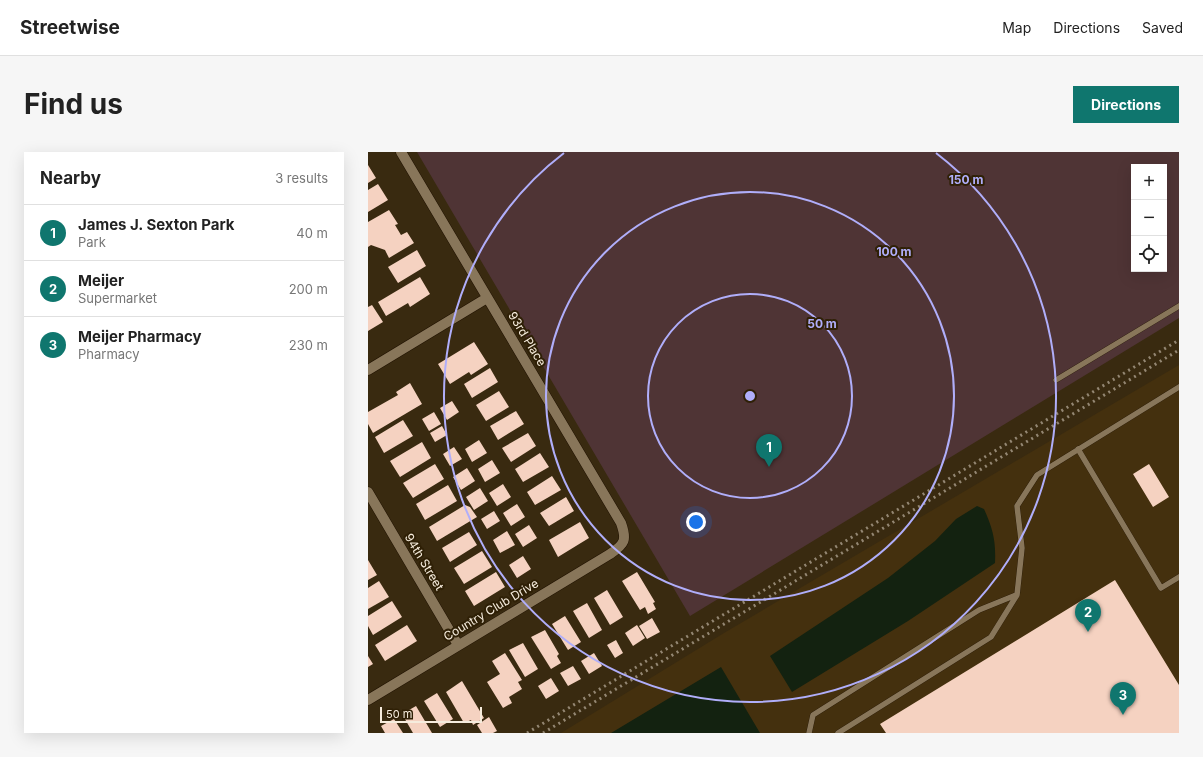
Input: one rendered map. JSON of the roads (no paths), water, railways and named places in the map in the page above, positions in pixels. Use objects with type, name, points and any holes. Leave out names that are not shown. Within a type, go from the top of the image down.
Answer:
[{"type":"street","name":"93rd Place","points":[[401,152],[621,523],[625,533],[624,540]]},
{"type":"street","points":[[368,370],[487,298]]},
{"type":"street","name":"94th Street","points":[[368,492],[458,645]]},
{"type":"street","name":"Country Club Drive","points":[[368,700],[610,554],[619,548],[624,540]]},
{"type":"lane","points":[[1056,380],[1179,306]]},
{"type":"lane","points":[[838,733],[991,637],[1017,595],[1022,548],[1017,506],[1037,475],[1179,387]]},
{"type":"lane","points":[[1078,449],[1161,588],[1179,577]]},
{"type":"lane","points":[[809,733],[808,730],[813,716],[979,610],[1017,595]]},
{"type":"railway","points":[[527,733],[1179,340]]},
{"type":"railway","points":[[543,733],[1179,350]]},
{"type":"place","name":"James J. Sexton Park","points":[[769,467]]},
{"type":"place","name":"Meijer","points":[[1088,632]]},
{"type":"place","name":"Meijer Pharmacy","points":[[1123,715]]}]
